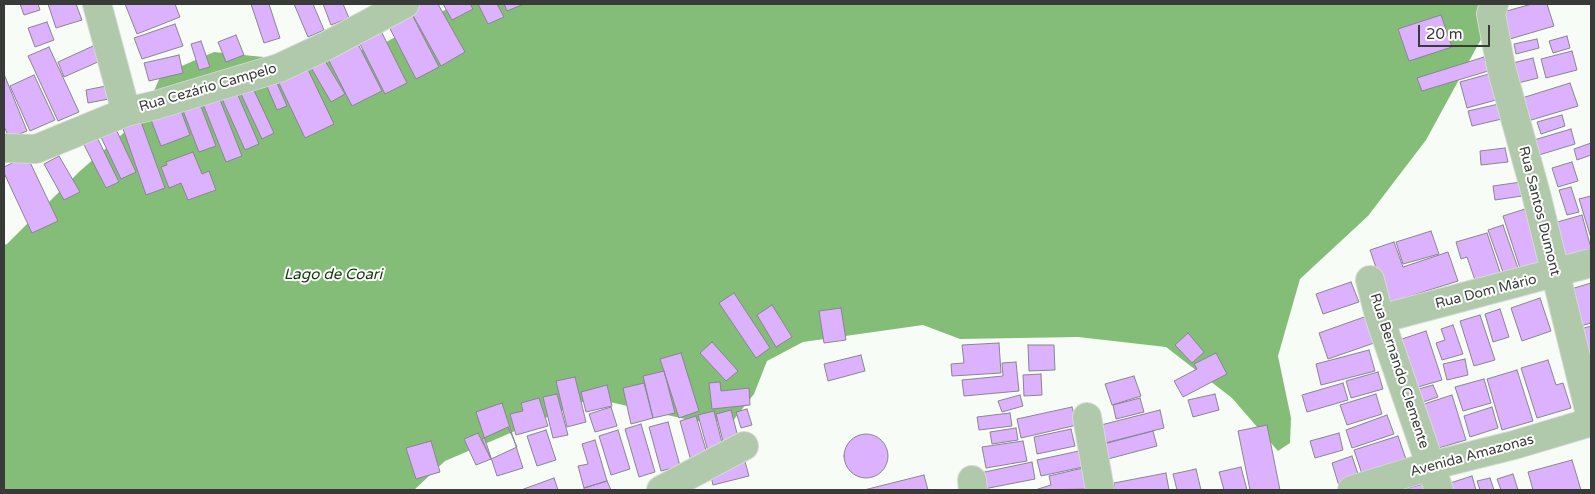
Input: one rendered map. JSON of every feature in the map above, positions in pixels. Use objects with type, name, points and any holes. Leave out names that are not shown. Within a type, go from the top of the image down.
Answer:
[{"type":"street","points":[[97,4],[126,112]]},
{"type":"street","name":"Rua Cezário Campelo","points":[[4,148],[10,150],[36,149],[126,112],[156,105],[279,68],[326,46],[405,4]]},
{"type":"street","name":"Rua Santos Dumont","points":[[1494,4],[1491,14],[1501,67],[1536,194],[1591,420]]},
{"type":"street","name":"Rua Dom Mário","points":[[1380,319],[1591,263]]},
{"type":"street","name":"Rua Bernando Clemente","points":[[1370,280],[1380,319],[1435,478]]},
{"type":"street","points":[[1087,417],[1100,490]]},
{"type":"street","name":"Avenida Amazonas","points":[[1352,490],[1435,478],[1514,445],[1591,420]]},
{"type":"street","points":[[661,490],[744,446]]},
{"type":"water","name":"Lago de Coari","points":[[456,4],[1487,4],[1485,32],[1426,140],[1368,216],[1300,279],[1278,356],[1291,418],[1290,443],[1278,451],[1232,398],[1166,347],[1078,337],[960,339],[923,325],[803,342],[767,361],[754,394],[732,422],[694,421],[592,398],[445,461],[414,490],[4,490],[4,245],[80,171],[143,116],[161,75],[214,52],[303,61],[377,47]]},
{"type":"building","points":[[20,4],[38,4],[40,10],[24,15]]},
{"type":"building","points":[[48,4],[76,4],[82,20],[56,28]]},
{"type":"building","points":[[125,4],[175,4],[180,17],[137,34]]},
{"type":"building","points":[[251,4],[269,4],[280,38],[264,43]]},
{"type":"building","points":[[294,4],[313,4],[324,30],[308,37]]},
{"type":"building","points":[[323,4],[343,4],[349,18],[331,25]]},
{"type":"building","points":[[421,4],[438,4],[465,52],[441,66],[410,10]]},
{"type":"building","points":[[443,4],[470,4],[473,9],[452,20]]},
{"type":"building","points":[[478,4],[497,4],[504,17],[488,24]]},
{"type":"building","points":[[504,4],[524,4],[507,11]]},
{"type":"building","points":[[1532,4],[1547,4],[1554,26],[1510,39],[1503,12]]},
{"type":"building","points":[[408,7],[439,67],[416,79],[385,19]]},
{"type":"building","points":[[1441,15],[1452,47],[1409,61],[1398,29]]},
{"type":"building","points":[[47,22],[54,40],[35,47],[28,28]]},
{"type":"building","points":[[175,24],[183,46],[142,59],[134,38]]},
{"type":"building","points":[[378,25],[407,83],[385,94],[356,36]]},
{"type":"building","points":[[236,35],[244,55],[226,62],[218,42]]},
{"type":"building","points":[[1567,36],[1570,48],[1553,53],[1549,41]]},
{"type":"building","points":[[355,38],[382,91],[352,106],[325,53]]},
{"type":"building","points":[[1537,39],[1539,48],[1516,54],[1514,44]]},
{"type":"building","points":[[201,41],[210,67],[199,70],[191,44]]},
{"type":"building","points":[[93,46],[100,61],[64,77],[58,62]]},
{"type":"building","points":[[49,47],[79,112],[58,121],[28,56]]},
{"type":"building","points":[[319,51],[345,94],[331,102],[306,59]]},
{"type":"building","points":[[1572,51],[1577,70],[1546,78],[1541,59]]},
{"type":"building","points":[[179,55],[183,73],[149,81],[144,63]]},
{"type":"building","points":[[1484,57],[1488,71],[1422,91],[1417,78]]},
{"type":"building","points":[[1533,58],[1538,78],[1518,83],[1513,63]]},
{"type":"building","points":[[304,61],[334,124],[305,138],[275,75]]},
{"type":"building","points":[[1496,72],[1503,98],[1467,108],[1460,82]]},
{"type":"building","points":[[4,74],[27,131],[9,138],[4,126]]},
{"type":"building","points":[[34,75],[55,120],[30,131],[10,86]]},
{"type":"building","points":[[274,76],[287,106],[277,110],[264,80]]},
{"type":"building","points":[[1570,83],[1578,106],[1528,121],[1522,98]]},
{"type":"building","points":[[111,85],[114,98],[88,103],[86,90]]},
{"type":"building","points":[[234,86],[259,144],[245,150],[219,92]]},
{"type":"building","points":[[252,86],[274,133],[262,139],[240,92]]},
{"type":"building","points":[[217,92],[242,156],[226,162],[201,99]]},
{"type":"building","points":[[197,96],[216,146],[199,152],[180,103]]},
{"type":"building","points":[[177,100],[190,135],[161,146],[148,112]]},
{"type":"building","points":[[1503,103],[1506,118],[1472,126],[1468,111]]},
{"type":"building","points":[[1562,115],[1565,126],[1541,134],[1537,122]]},
{"type":"building","points":[[139,116],[165,188],[146,195],[121,123]]},
{"type":"building","points":[[114,125],[136,172],[121,179],[99,133]]},
{"type":"building","points":[[1571,129],[1575,144],[1539,155],[1534,140]]},
{"type":"building","points":[[95,133],[119,182],[106,188],[81,139]]},
{"type":"building","points":[[1591,143],[1591,155],[1577,160],[1574,149]]},
{"type":"building","points":[[1505,148],[1508,162],[1481,165],[1480,151]]},
{"type":"building","points":[[193,152],[202,174],[209,171],[216,190],[188,200],[181,183],[169,188],[161,167],[167,165],[166,162]]},
{"type":"building","points":[[27,156],[58,221],[32,233],[4,173],[4,167]]},
{"type":"building","points":[[59,156],[80,192],[64,200],[44,164]]},
{"type":"building","points":[[1572,162],[1578,181],[1558,187],[1552,168]]},
{"type":"building","points":[[1521,182],[1522,196],[1495,200],[1493,186]]},
{"type":"building","points":[[1571,187],[1579,212],[1567,215],[1559,190]]},
{"type":"building","points":[[1591,196],[1591,238],[1579,199]]},
{"type":"building","points":[[1525,209],[1542,265],[1521,271],[1503,216]]},
{"type":"building","points":[[1582,215],[1591,248],[1565,256],[1554,223]]},
{"type":"building","points":[[1503,225],[1519,271],[1504,275],[1488,230]]},
{"type":"building","points":[[1431,231],[1439,254],[1403,264],[1396,242]]},
{"type":"building","points":[[1487,233],[1501,275],[1476,283],[1467,257],[1461,259],[1456,242]]},
{"type":"building","points":[[1394,242],[1403,267],[1448,252],[1458,281],[1388,303],[1370,250]]},
{"type":"building","points":[[1351,282],[1359,302],[1323,314],[1316,294]]},
{"type":"building","points":[[1591,283],[1591,323],[1581,326],[1571,289]]},
{"type":"building","points":[[734,293],[770,348],[756,358],[719,303]]},
{"type":"building","points":[[1540,298],[1551,331],[1522,341],[1511,308]]},
{"type":"building","points":[[772,305],[792,337],[776,347],[757,315]]},
{"type":"building","points":[[841,308],[846,340],[824,343],[819,311]]},
{"type":"building","points":[[1500,309],[1509,337],[1493,342],[1485,314]]},
{"type":"building","points":[[1480,315],[1495,360],[1474,366],[1460,321]]},
{"type":"building","points":[[1367,316],[1377,342],[1328,359],[1319,333]]},
{"type":"building","points":[[1453,325],[1463,354],[1442,360],[1436,343],[1445,340],[1441,329]]},
{"type":"building","points":[[1591,326],[1591,354],[1586,356],[1577,330]]},
{"type":"building","points":[[1426,331],[1442,380],[1418,387],[1402,339]]},
{"type":"building","points":[[1188,333],[1204,352],[1192,363],[1175,345]]},
{"type":"building","points":[[712,342],[738,371],[726,381],[700,353]]},
{"type":"building","points":[[999,343],[1001,373],[952,376],[951,364],[964,363],[962,345]]},
{"type":"building","points":[[1028,345],[1054,345],[1055,370],[1029,371]]},
{"type":"building","points":[[1369,350],[1375,371],[1321,385],[1316,364]]},
{"type":"building","points":[[681,353],[699,411],[679,418],[660,359]]},
{"type":"building","points":[[1216,353],[1227,374],[1183,397],[1174,381],[1197,369],[1194,364]]},
{"type":"building","points":[[861,355],[865,371],[828,381],[824,364]]},
{"type":"building","points":[[1465,359],[1468,375],[1447,380],[1443,364]]},
{"type":"building","points":[[1548,360],[1556,385],[1563,383],[1571,408],[1537,418],[1521,368]]},
{"type":"building","points":[[1016,362],[1019,391],[964,396],[962,380],[1003,376],[1002,363]]},
{"type":"building","points":[[1517,370],[1533,421],[1502,430],[1487,379]]},
{"type":"building","points":[[664,371],[675,413],[653,418],[643,376]]},
{"type":"building","points":[[1378,372],[1383,389],[1351,398],[1346,381]]},
{"type":"building","points":[[1041,374],[1042,395],[1024,396],[1023,375]]},
{"type":"building","points":[[1134,376],[1141,396],[1112,405],[1105,384]]},
{"type":"building","points":[[575,377],[586,422],[567,427],[556,381]]},
{"type":"building","points":[[1484,379],[1491,403],[1463,411],[1455,387]]},
{"type":"building","points":[[720,382],[721,391],[749,388],[750,405],[712,409],[709,383]]},
{"type":"building","points":[[644,383],[653,418],[631,424],[623,388]]},
{"type":"building","points":[[1343,383],[1348,400],[1307,412],[1302,395]]},
{"type":"building","points":[[607,385],[612,406],[586,412],[581,392]]},
{"type":"building","points":[[1433,385],[1438,397],[1420,403],[1415,390]]},
{"type":"building","points":[[557,394],[568,435],[553,438],[543,397]]},
{"type":"building","points":[[1215,394],[1219,410],[1193,417],[1188,400]]},
{"type":"building","points":[[1376,394],[1382,414],[1347,425],[1340,405]]},
{"type":"building","points":[[1020,395],[1023,406],[1002,412],[998,401]]},
{"type":"building","points":[[1452,395],[1466,440],[1435,449],[1421,405]]},
{"type":"building","points":[[539,398],[548,426],[516,435],[510,414],[523,411],[521,403]]},
{"type":"building","points":[[1140,398],[1144,412],[1116,419],[1113,405]]},
{"type":"building","points":[[502,403],[523,468],[497,476],[476,412]]},
{"type":"building","points":[[611,407],[617,426],[595,432],[589,414]]},
{"type":"building","points":[[1072,407],[1077,425],[1021,438],[1017,419]]},
{"type":"building","points":[[1492,407],[1498,428],[1470,437],[1464,416]]},
{"type":"building","points":[[747,409],[752,425],[741,428],[736,412]]},
{"type":"building","points":[[731,410],[740,445],[725,449],[716,414]]},
{"type":"building","points":[[1160,410],[1164,428],[1101,444],[1097,426]]},
{"type":"building","points":[[714,411],[724,451],[709,455],[698,415]]},
{"type":"building","points":[[1010,413],[1012,426],[979,430],[977,417]]},
{"type":"building","points":[[1387,415],[1394,434],[1352,448],[1346,430]]},
{"type":"building","points":[[696,416],[708,457],[691,461],[680,421]]},
{"type":"building","points":[[668,422],[680,466],[661,471],[649,427]]},
{"type":"building","points":[[641,424],[655,472],[639,477],[625,429]]},
{"type":"building","points":[[1267,425],[1280,490],[1250,490],[1238,431]]},
{"type":"building","points":[[508,427],[517,447],[491,459],[482,439]]},
{"type":"building","points":[[1016,428],[1018,440],[992,444],[990,432]]},
{"type":"building","points":[[1071,429],[1075,446],[1037,454],[1034,437]]},
{"type":"building","points":[[546,430],[556,460],[537,466],[527,436]]},
{"type":"building","points":[[618,430],[630,469],[611,475],[599,436]]},
{"type":"building","points":[[1153,431],[1157,446],[1104,460],[1100,445]]},
{"type":"building","points":[[478,433],[491,459],[476,465],[464,439]]},
{"type":"building","points":[[1339,433],[1343,450],[1315,458],[1310,441]]},
{"type":"building","points":[[866,434],[878,438],[884,444],[888,456],[884,468],[878,474],[866,478],[854,474],[848,468],[844,456],[848,444],[854,438]]},
{"type":"building","points":[[1398,436],[1408,465],[1364,480],[1354,450]]},
{"type":"building","points":[[595,440],[607,481],[584,488],[578,466],[588,464],[582,444]]},
{"type":"building","points":[[431,441],[440,472],[416,479],[406,448]]},
{"type":"building","points":[[1023,441],[1027,461],[986,468],[982,447]]},
{"type":"building","points":[[1079,451],[1083,467],[1041,476],[1037,460]]},
{"type":"building","points":[[1352,456],[1360,480],[1339,486],[1332,463]]},
{"type":"building","points":[[744,458],[749,476],[713,485],[709,467]]},
{"type":"building","points":[[1572,460],[1581,490],[1533,490],[1528,472]]},
{"type":"building","points":[[1032,462],[1035,479],[984,489],[980,473]]},
{"type":"building","points":[[1241,467],[1247,490],[1224,490],[1219,472]]},
{"type":"building","points":[[1083,468],[1088,489],[1035,490],[1051,485],[1049,476]]},
{"type":"building","points":[[1196,469],[1201,490],[1177,490],[1173,474]]},
{"type":"building","points":[[1166,473],[1169,490],[1115,490],[1114,483]]},
{"type":"building","points":[[1513,474],[1518,490],[1501,490],[1497,479]]},
{"type":"building","points":[[924,475],[928,490],[864,490]]},
{"type":"building","points":[[1472,476],[1476,490],[1449,490],[1447,484]]},
{"type":"building","points":[[554,478],[558,490],[521,490]]},
{"type":"building","points":[[1490,478],[1494,490],[1480,490],[1477,481]]},
{"type":"building","points":[[607,481],[611,490],[584,490],[584,488]]},
{"type":"building","points":[[1423,484],[1425,490],[1401,490]]}]
